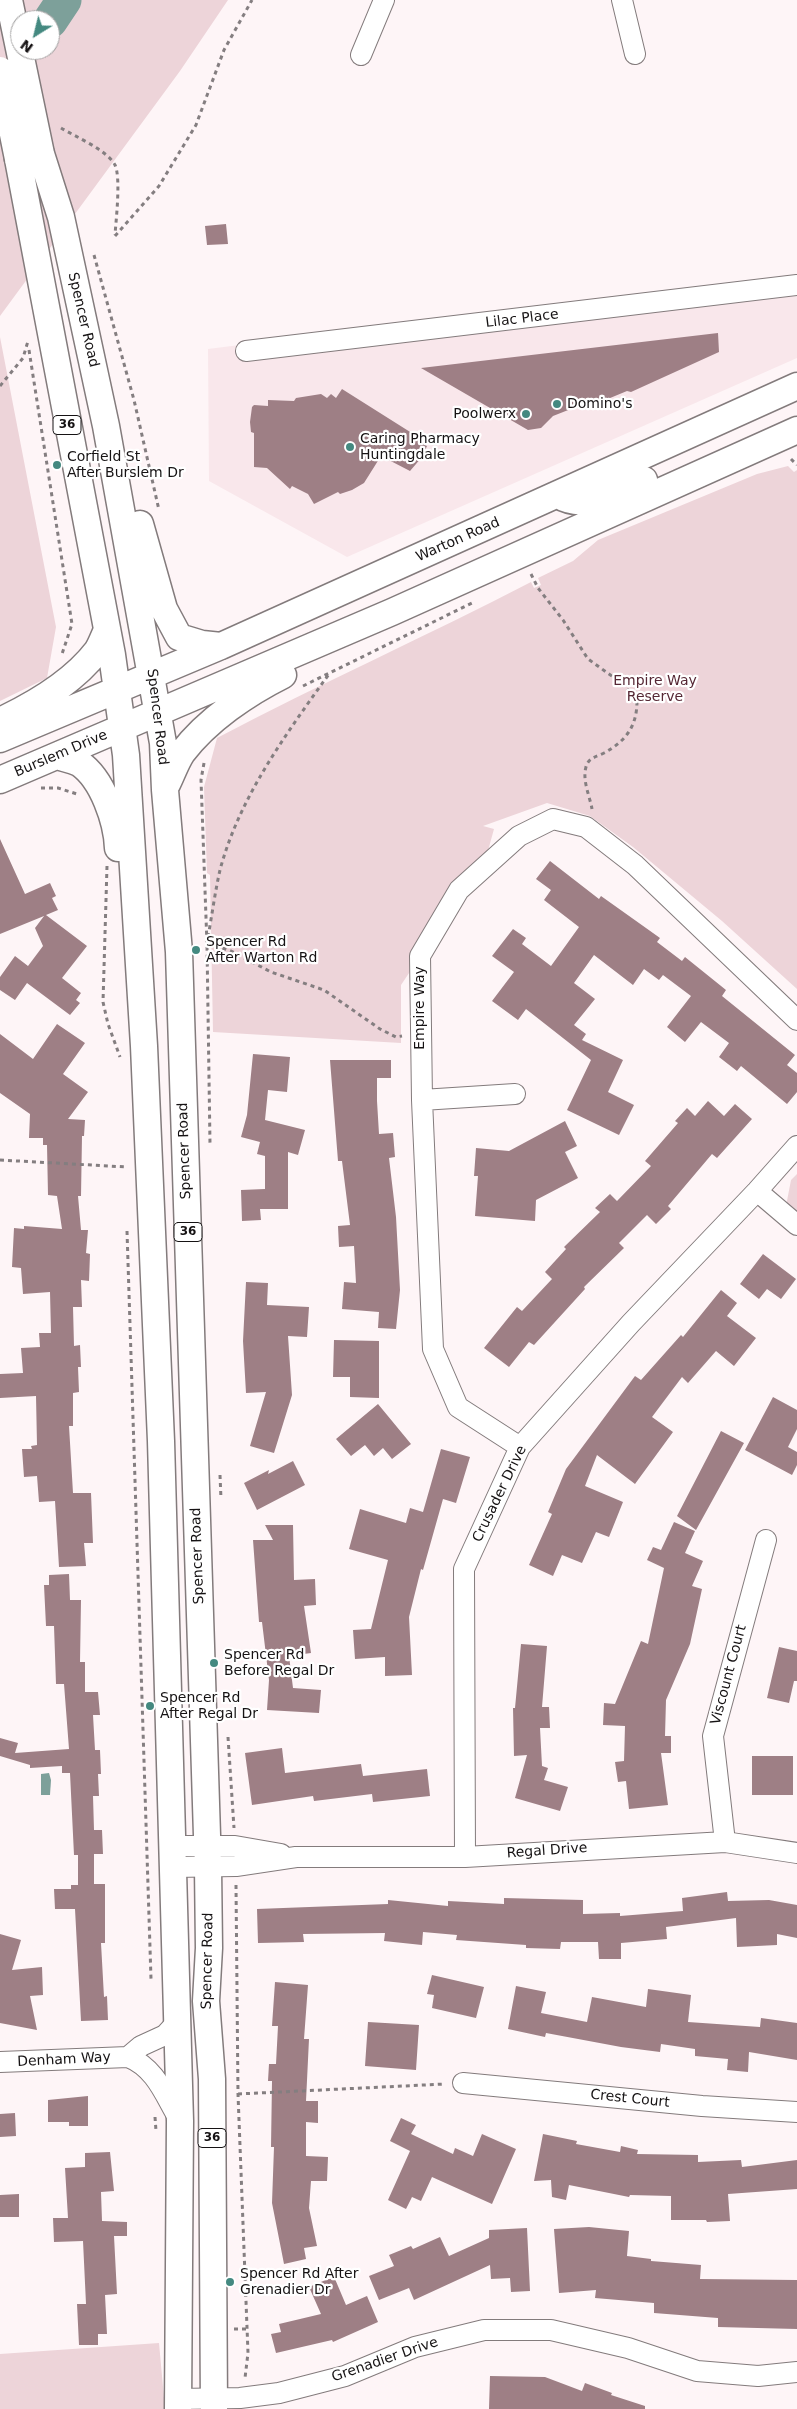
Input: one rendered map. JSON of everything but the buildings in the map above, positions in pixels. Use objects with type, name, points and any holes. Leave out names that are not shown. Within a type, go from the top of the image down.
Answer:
[{"type":"main road","name":"Spencer Road","points":[[9,0],[29,157],[117,690],[126,755],[135,910],[138,1179],[161,1441],[180,2121],[178,2404]]},
{"type":"main road","name":"Spencer Road","points":[[0,70],[29,157],[61,217],[83,328],[90,351],[152,675],[163,743],[164,790],[179,952],[208,1857],[209,1948],[206,2001],[212,2079],[214,2404]]},
{"type":"main road","points":[[90,351],[108,389],[147,552],[164,609],[179,637],[202,644],[221,646]]},
{"type":"main road","name":"Warton Road","points":[[117,690],[221,646],[797,386]]},
{"type":"main road","points":[[732,415],[775,410],[797,403]]},
{"type":"main road","points":[[122,728],[392,612],[797,430]]},
{"type":"main road","points":[[558,495],[569,501],[583,502],[598,499],[656,476],[680,470],[700,474]]},
{"type":"main road","points":[[164,790],[181,754],[203,730],[263,685],[339,649],[392,612]]},
{"type":"main road","points":[[0,721],[51,692],[75,672],[97,650],[107,630]]},
{"type":"main road","points":[[0,739],[117,690]]},
{"type":"main road","name":"Burslem Drive","points":[[0,780],[122,728]]},
{"type":"main road","points":[[56,756],[79,764],[102,791],[117,832],[120,877],[135,910]]},
{"type":"main road","points":[[138,1179],[157,1174],[162,1138],[163,1103],[173,1094],[183,1092]]},
{"type":"main road","points":[[170,1772],[181,1768],[185,1758],[185,1705],[202,1675]]},
{"type":"main road","points":[[178,2268],[189,2278],[198,2270],[199,2101],[212,2079]]},
{"type":"street","points":[[361,55],[384,0]]},
{"type":"street","points":[[622,0],[635,54]]},
{"type":"street","name":"Lilac Place","points":[[246,351],[797,285]]},
{"type":"street","name":"Empire Way","points":[[520,1447],[458,1407],[433,1349],[422,1100],[420,956],[459,890],[519,836],[553,819],[586,827],[635,865],[797,1020]]},
{"type":"street","points":[[422,1100],[515,1094]]},
{"type":"street","name":"Crusader Drive","points":[[465,1856],[464,1568],[520,1447],[630,1323],[757,1191],[797,1146]]},
{"type":"street","points":[[757,1191],[797,1225]]},
{"type":"street","name":"Viscount Court","points":[[725,1842],[712,1736],[766,1540]]},
{"type":"street","name":"Regal Drive","points":[[173,1857],[208,1857],[236,1866],[296,1857],[465,1856],[725,1842],[797,1853]]},
{"type":"street","name":"Regal Drive","points":[[208,1857],[235,1846],[296,1857]]},
{"type":"street","name":"Denham Way","points":[[128,2057],[141,2046],[165,2035],[178,2021]]},
{"type":"street","name":"Denham Way","points":[[0,2062],[128,2057],[136,2060],[155,2077],[180,2121]]},
{"type":"street","name":"Crest Court","points":[[463,2083],[702,2106],[797,2112]]},
{"type":"street","name":"Grenadier Drive","points":[[178,2404],[214,2404],[279,2393],[345,2376],[415,2347],[484,2330],[551,2330],[628,2348],[697,2371],[758,2376],[797,2372]]},
{"type":"path","points":[[61,128],[99,150],[115,166],[118,189],[115,236],[159,186],[196,125],[224,50],[252,0]]},
{"type":"path","points":[[92,250],[134,400],[159,512]]},
{"type":"path","points":[[0,386],[23,358],[28,341],[72,624],[60,660],[75,672]]},
{"type":"path","points":[[791,459],[797,465]]},
{"type":"path","points":[[531,574],[538,588],[563,620],[588,659],[623,684],[637,701],[637,715],[633,727],[626,738],[595,756],[586,765],[585,774],[592,810],[586,827]]},
{"type":"path","points":[[207,945],[220,869],[234,828],[257,782],[278,748],[330,674]]},
{"type":"path","points":[[194,740],[208,752],[201,780],[207,945],[210,1149]]},
{"type":"path","points":[[75,792],[84,798]]},
{"type":"path","points":[[107,864],[103,1002],[108,1024],[121,1058]]},
{"type":"path","points":[[207,945],[229,950],[271,972],[324,990],[380,1029],[396,1037],[420,1036]]},
{"type":"path","points":[[125,1158],[138,1179]]},
{"type":"path","points":[[0,1160],[138,1179]]},
{"type":"path","points":[[127,1229],[152,1987]]},
{"type":"path","points":[[220,1467],[221,1505]]},
{"type":"path","points":[[228,1735],[235,1846]]},
{"type":"path","points":[[236,1866],[238,2094],[248,2353],[245,2378]]},
{"type":"path","points":[[238,2094],[463,2083]]},
{"type":"path","points":[[155,2112],[156,2140]]},
{"type":"shaded area","points":[[797,293],[797,358],[347,557],[209,481],[208,349],[484,314],[503,331]]},
{"type":"shaded area","points":[[49,1773],[51,1780],[50,1795],[41,1795],[41,1774]]},
{"type":"green space","points":[[0,0],[228,0],[180,71],[0,316]]},
{"type":"green space","points":[[0,337],[56,627],[47,678],[0,701]]},
{"type":"green space","name":"Empire Way Reserve","points":[[788,466],[794,472],[797,470],[797,989],[722,921],[633,847],[590,816],[547,803],[483,826],[494,829],[486,858],[401,985],[401,1043],[213,1032],[210,875],[207,873],[204,787],[217,738],[531,582],[534,588],[541,585],[538,578],[573,561],[598,540],[757,474]]},
{"type":"green space","points":[[797,1174],[797,1220],[786,1206],[791,1180]]},
{"type":"green space","points":[[159,2343],[165,2409],[0,2409],[0,2354]]},
{"type":"waterway","points":[[57,10],[64,0]]},
{"type":"place","name":"Domino's","points":[[557,404]]},
{"type":"place","name":"Poolwerx","points":[[526,414]]},
{"type":"place","name":"Caring Pharmacy Huntingdale","points":[[350,447]]},
{"type":"place","name":"Corfield St After Burslem Dr","points":[[57,465]]},
{"type":"place","name":"Spencer Rd After Warton Rd","points":[[196,950]]},
{"type":"place","name":"Spencer Rd Before Regal Dr","points":[[214,1663]]},
{"type":"place","name":"Spencer Rd After Regal Dr","points":[[150,1706]]},
{"type":"place","name":"Spencer Rd After Grenadier Dr","points":[[230,2282]]}]
